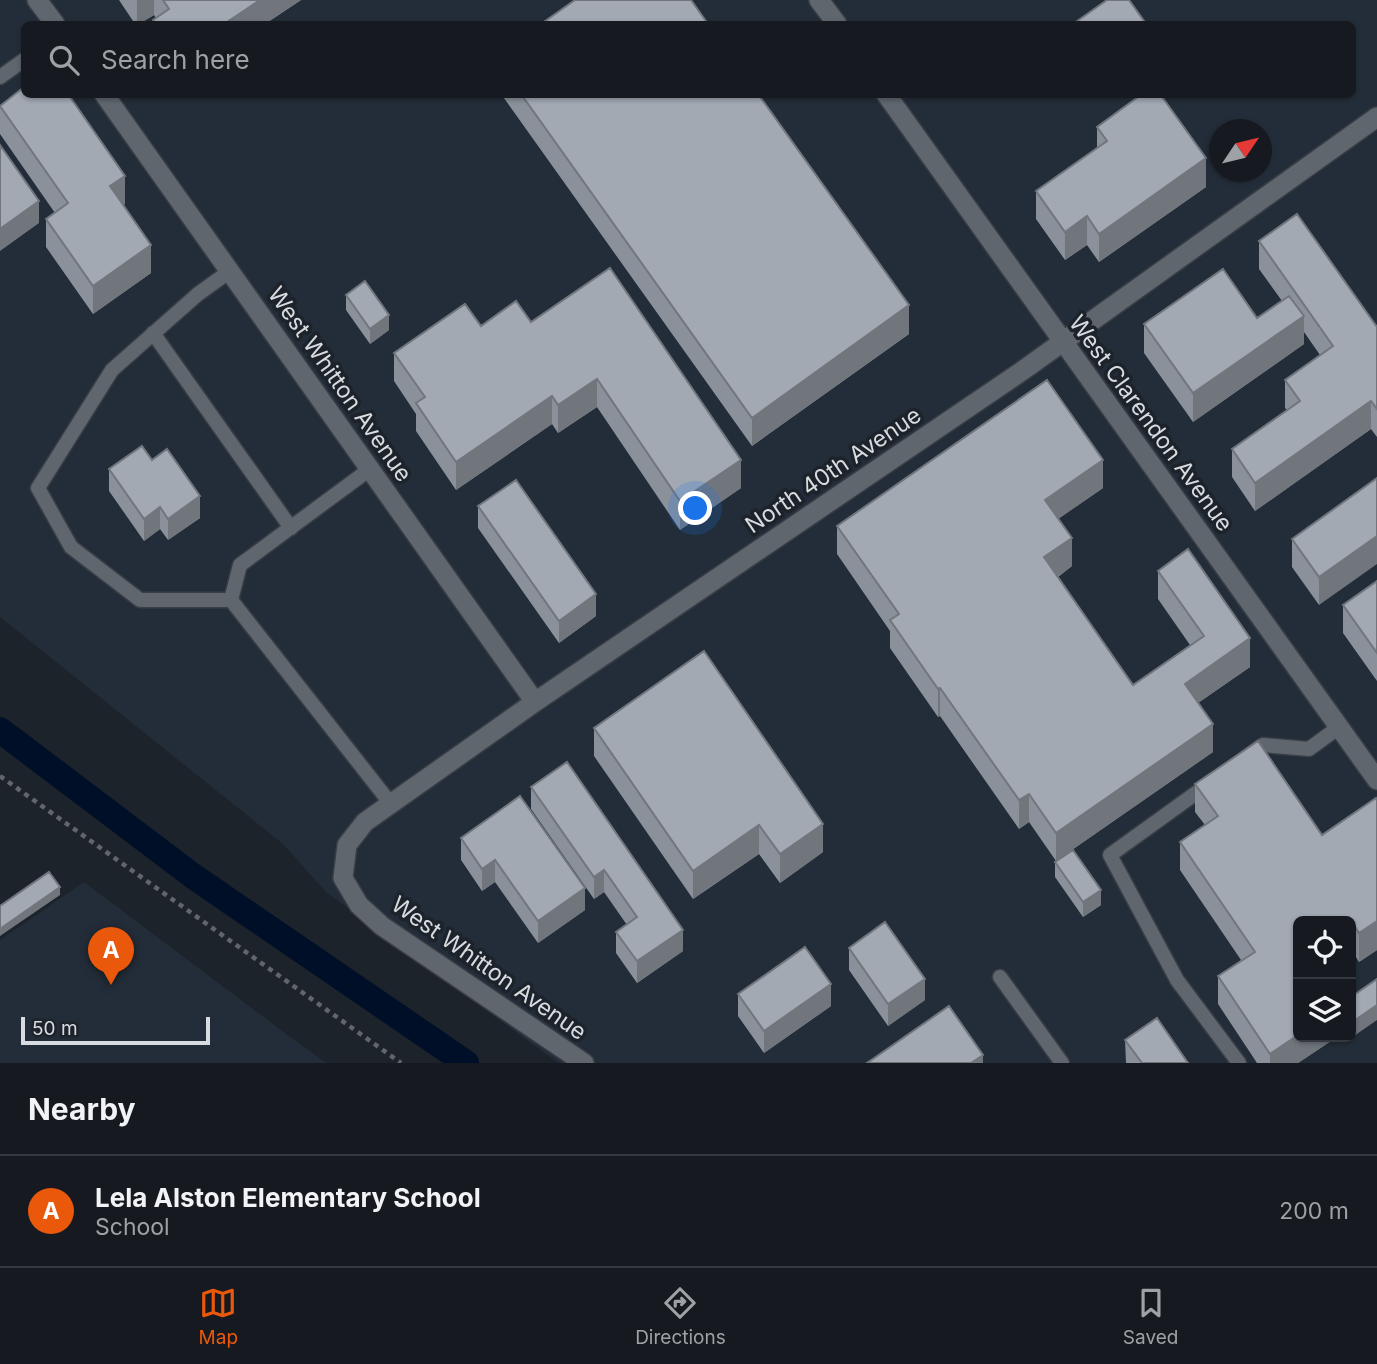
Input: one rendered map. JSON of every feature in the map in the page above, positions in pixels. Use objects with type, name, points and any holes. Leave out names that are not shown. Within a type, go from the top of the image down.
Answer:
[{"type":"street","points":[[37,0],[53,21]]},
{"type":"street","points":[[819,0],[835,21]]},
{"type":"street","name":"West Whitton Avenue","points":[[107,98],[535,702]]},
{"type":"street","name":"West Clarendon Avenue","points":[[890,98],[1377,780]]},
{"type":"street","name":"North 40th Avenue","points":[[343,878],[347,845],[365,822],[535,702],[1063,342],[1377,117]]},
{"type":"street","name":"West Whitton Avenue","points":[[343,878],[359,905],[382,926],[584,1063]]},
{"type":"lane","points":[[0,77],[21,62]]},
{"type":"lane","points":[[230,271],[198,294],[112,370],[38,488],[71,547],[140,600],[231,600]]},
{"type":"lane","points":[[153,333],[291,528]]},
{"type":"lane","points":[[231,600],[240,565],[370,469]]},
{"type":"lane","points":[[231,600],[391,804]]},
{"type":"lane","points":[[1239,1063],[1177,980],[1110,855],[1264,745],[1309,749],[1339,727]]},
{"type":"lane","points":[[1000,977],[1062,1063]]},
{"type":"path","points":[[0,776],[401,1063]]},
{"type":"shaded area","points":[[0,0],[1377,0],[1377,1063],[558,1063],[326,892],[283,844],[0,617]]},
{"type":"shaded area","points":[[84,882],[326,1063],[0,1063],[0,940]]},
{"type":"building","points":[[163,0],[260,0],[228,21],[153,20],[169,9]]},
{"type":"building","points":[[575,0],[691,0],[706,21],[545,21]]},
{"type":"building","points":[[1107,0],[1129,0],[1144,21],[1077,21]]},
{"type":"building","points":[[21,89],[21,98],[71,98],[125,176],[110,186],[151,245],[93,286],[46,219],[68,203],[0,106]]},
{"type":"building","points":[[524,98],[761,98],[909,305],[752,418]]},
{"type":"building","points":[[1137,98],[1163,98],[1206,158],[1099,234],[1087,216],[1065,232],[1036,191],[1107,141],[1097,127]]},
{"type":"building","points":[[0,145],[39,201],[0,229]]},
{"type":"building","points":[[1297,214],[1377,327],[1377,409],[1371,401],[1255,483],[1232,449],[1300,401],[1285,380],[1333,346],[1259,241]]},
{"type":"building","points":[[610,268],[741,460],[680,501],[597,379],[558,405],[552,396],[456,462],[416,403],[425,397],[394,353],[465,304],[481,326],[516,301],[531,322]]},
{"type":"building","points":[[1223,269],[1257,318],[1289,296],[1304,316],[1193,393],[1144,324]]},
{"type":"building","points":[[365,281],[389,315],[370,329],[346,295]]},
{"type":"building","points":[[1047,380],[1103,460],[1045,500],[1072,538],[1044,557],[1133,685],[1204,636],[1158,571],[1188,549],[1250,638],[1185,684],[1213,724],[1056,833],[1029,794],[1019,800],[940,688],[938,689],[890,620],[899,614],[837,526]]},
{"type":"building","points":[[142,446],[152,460],[167,449],[200,496],[168,519],[160,507],[144,519],[109,469]]},
{"type":"building","points":[[1377,478],[1377,536],[1319,577],[1292,539]]},
{"type":"building","points":[[516,480],[596,594],[559,621],[478,506]]},
{"type":"building","points":[[1377,581],[1377,653],[1343,605]]},
{"type":"building","points":[[704,651],[823,824],[780,854],[759,825],[693,871],[594,728]]},
{"type":"building","points":[[1258,741],[1322,835],[1376,798],[1377,800],[1377,921],[1359,933],[1356,929],[1356,916],[1293,916],[1293,1038],[1270,1054],[1218,976],[1255,952],[1180,842],[1218,816],[1195,784]]},
{"type":"building","points":[[567,762],[683,930],[637,961],[616,932],[637,917],[604,870],[594,877],[531,787]]},
{"type":"building","points":[[520,796],[585,888],[538,921],[495,860],[482,869],[461,838]]},
{"type":"building","points":[[1073,850],[1101,890],[1083,902],[1055,862]]},
{"type":"building","points":[[49,872],[60,887],[0,929],[0,906]]},
{"type":"building","points":[[885,922],[925,979],[888,1004],[849,948]]},
{"type":"building","points":[[805,947],[831,984],[764,1031],[738,994]]},
{"type":"building","points":[[1377,979],[1377,1005],[1356,1020],[1356,994]]},
{"type":"building","points":[[949,1006],[983,1055],[971,1063],[867,1063]]},
{"type":"building","points":[[1157,1018],[1188,1063],[1142,1063],[1125,1040]]},
{"type":"waterway","points":[[0,730],[193,876],[466,1063]]},
{"type":"place","name":"Lela Alston Elementary School","points":[[111,985]]}]
